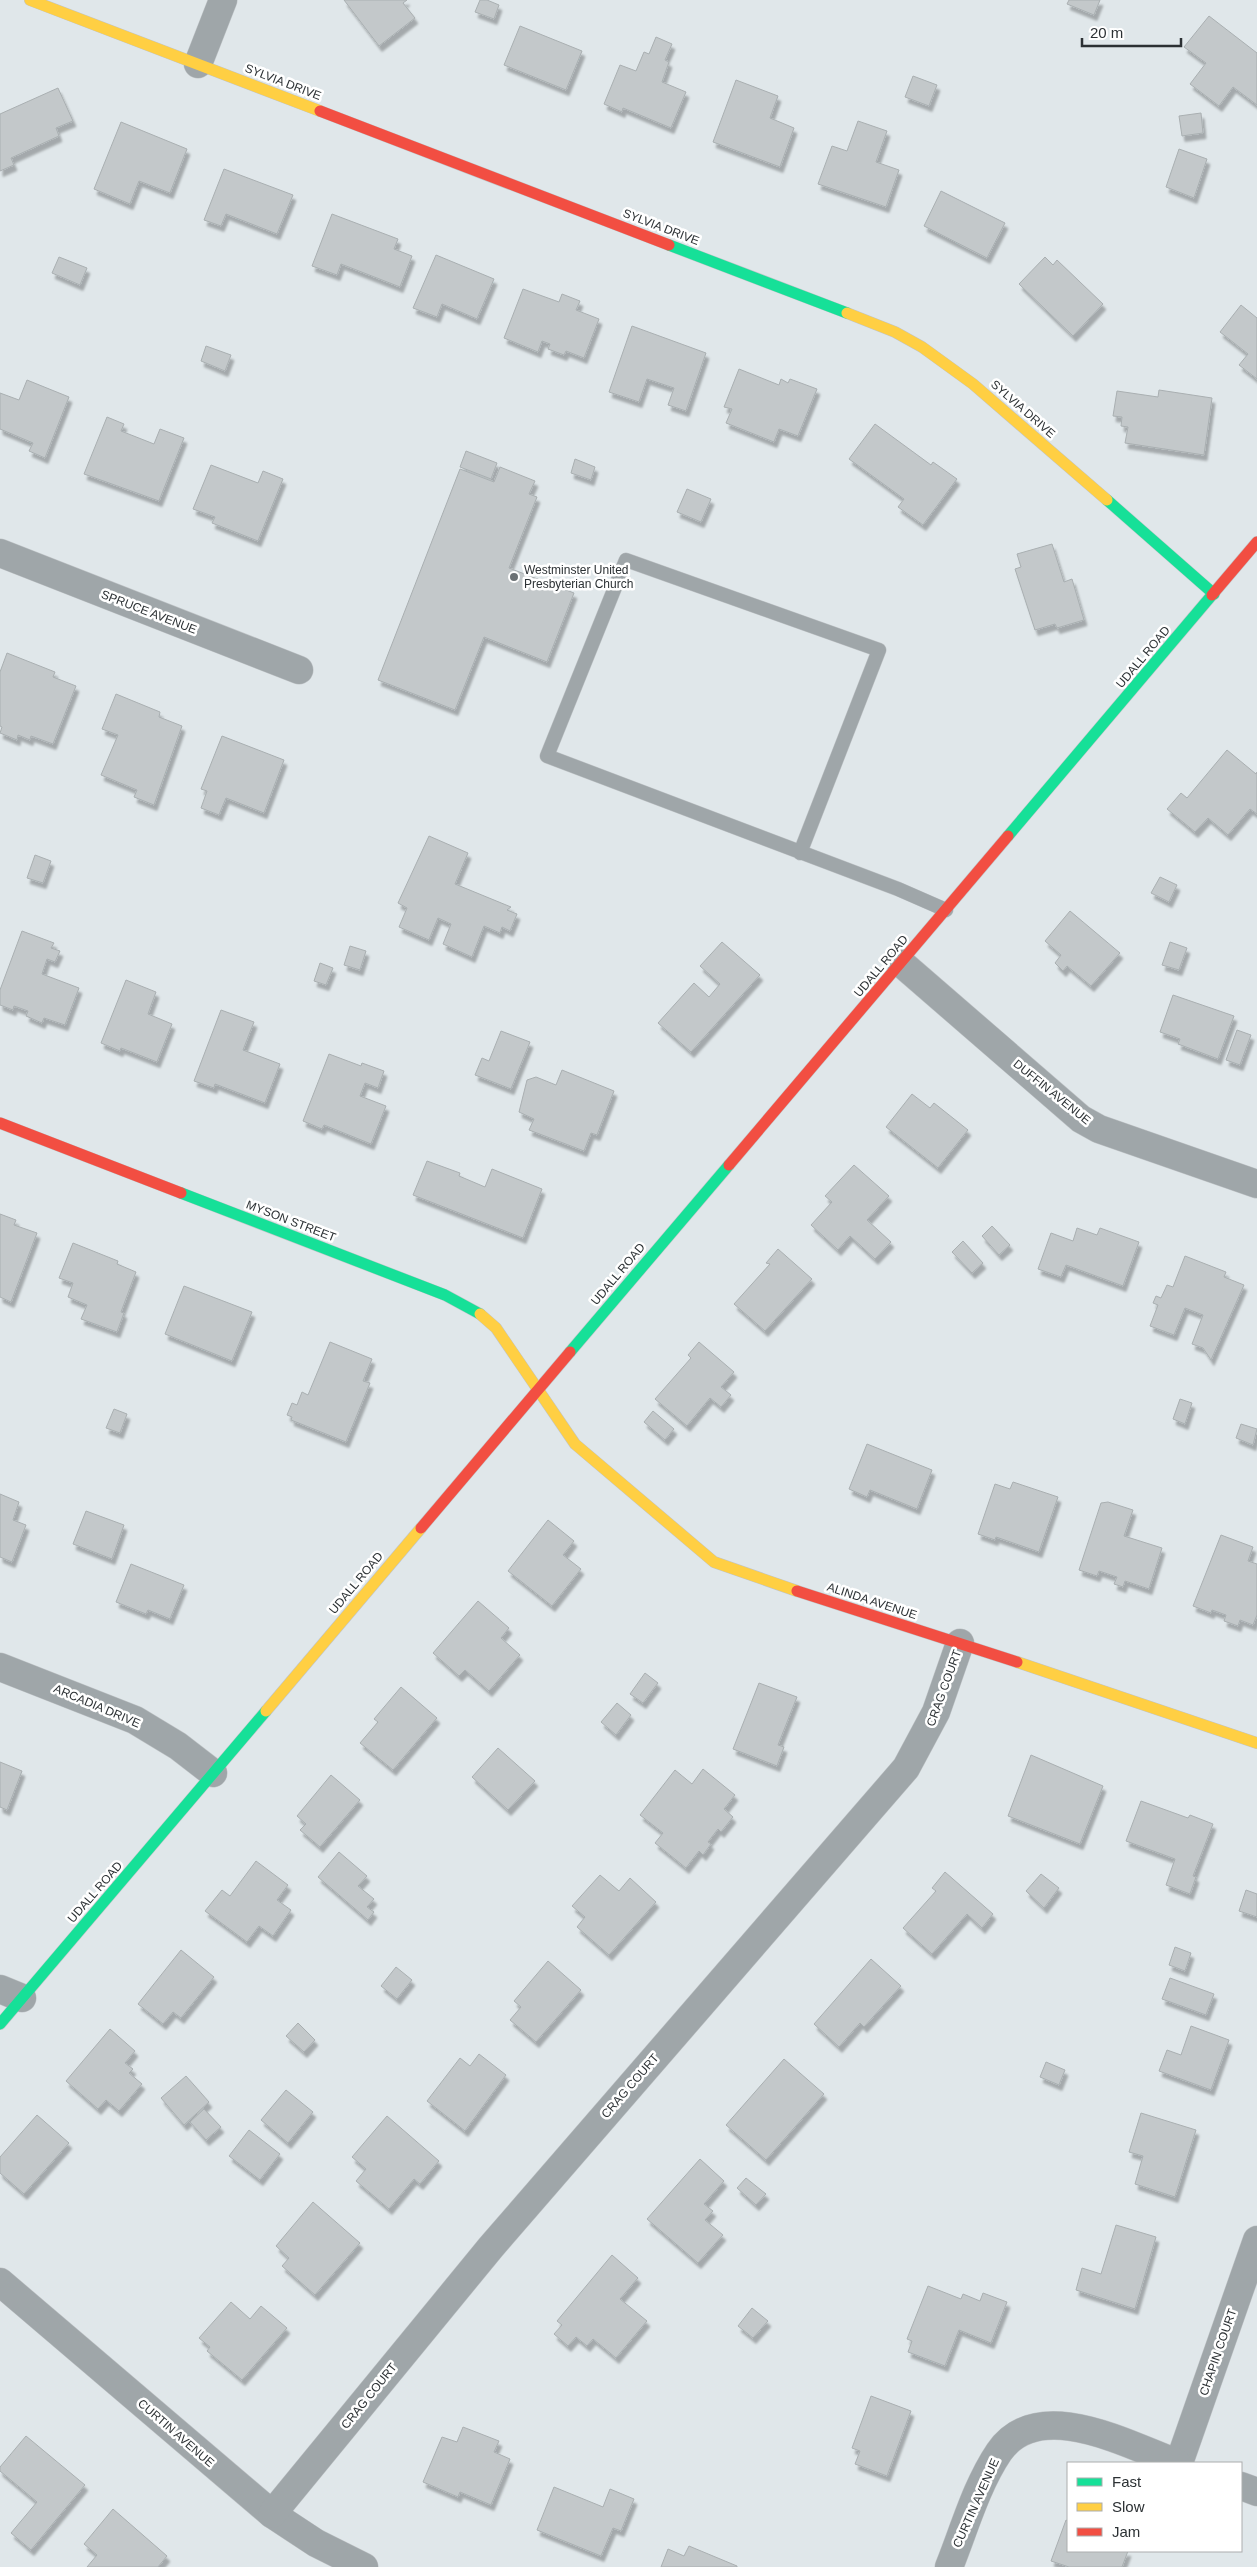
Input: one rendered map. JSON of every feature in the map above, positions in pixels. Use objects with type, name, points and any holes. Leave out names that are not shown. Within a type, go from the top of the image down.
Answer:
[{"type":"street","name":"SYLVIA DRIVE","points":[[30,0],[863,320],[916,343],[973,384],[1214,594]]},
{"type":"street","points":[[198,64],[223,0]]},
{"type":"street","name":"UDALL ROAD","points":[[0,2024],[11,1993],[213,1773],[1257,542]]},
{"type":"street","name":"SPRUCE AVENUE","points":[[0,554],[299,670]]},
{"type":"street","name":"DUFFIN AVENUE","points":[[901,964],[1081,1118],[1099,1129],[1257,1184]]},
{"type":"street","name":"MYSON STREET","points":[[0,1123],[463,1304],[480,1314],[496,1328],[538,1390]]},
{"type":"street","name":"ALINDA AVENUE","points":[[538,1390],[575,1444],[714,1562],[752,1577],[960,1643],[1257,1743]]},
{"type":"street","name":"CRAG COURT","points":[[272,2514],[491,2247],[906,1768],[933,1719],[960,1643]]},
{"type":"street","name":"ARCADIA DRIVE","points":[[0,1667],[135,1720],[178,1746],[213,1773]]},
{"type":"street","name":"CHAPIN COURT","points":[[1178,2462],[1257,2240]]},
{"type":"street","name":"CURTIN AVENUE","points":[[0,2282],[272,2514],[316,2543],[364,2567]]},
{"type":"street","name":"CURTIN AVENUE","points":[[949,2567],[992,2464],[1008,2441],[1024,2430],[1044,2425],[1080,2429],[1175,2462]]},
{"type":"street","points":[[1242,2486],[1257,2492]]},
{"type":"lane","points":[[800,853],[879,650],[626,560],[547,756],[800,853],[898,889],[946,910]]},
{"type":"building","points":[[344,0],[407,0],[403,3],[415,18],[379,46]]},
{"type":"building","points":[[480,0],[487,0],[499,5],[494,19],[475,12]]},
{"type":"building","points":[[1069,0],[1100,0],[1094,15],[1067,4]]},
{"type":"building","points":[[1209,16],[1257,53],[1257,105],[1233,87],[1219,106],[1190,84],[1206,63],[1184,47]]},
{"type":"building","points":[[520,26],[582,51],[566,90],[504,65]]},
{"type":"building","points":[[656,37],[672,44],[665,60],[669,62],[662,82],[686,92],[671,128],[623,108],[622,112],[604,104],[620,65],[636,71],[644,52],[649,54]]},
{"type":"building","points":[[913,76],[937,85],[929,106],[905,97]]},
{"type":"building","points":[[736,80],[778,96],[770,118],[794,128],[780,167],[713,142]]},
{"type":"building","points":[[58,88],[73,121],[56,128],[59,136],[11,158],[14,165],[0,171],[0,114]]},
{"type":"building","points":[[1201,113],[1203,133],[1182,136],[1179,116]]},
{"type":"building","points":[[858,121],[887,131],[876,162],[899,170],[886,207],[818,184],[832,146],[847,151]]},
{"type":"building","points":[[121,122],[187,149],[170,193],[139,181],[130,204],[94,189]]},
{"type":"building","points":[[1179,149],[1207,159],[1194,198],[1166,187]]},
{"type":"building","points":[[224,169],[293,195],[277,234],[226,214],[221,226],[204,220]]},
{"type":"building","points":[[941,191],[1005,223],[987,258],[924,226]]},
{"type":"building","points":[[332,214],[398,239],[394,249],[412,256],[400,287],[341,264],[337,275],[312,266]]},
{"type":"building","points":[[436,255],[494,279],[477,319],[442,304],[437,317],[413,308]]},
{"type":"building","points":[[59,257],[87,268],[80,285],[52,273]]},
{"type":"building","points":[[1045,257],[1053,265],[1057,260],[1103,304],[1073,336],[1019,284]]},
{"type":"building","points":[[523,289],[559,302],[562,294],[580,301],[576,310],[599,319],[584,358],[566,351],[564,355],[548,349],[550,344],[542,341],[538,352],[504,338]]},
{"type":"building","points":[[1241,305],[1257,318],[1257,379],[1239,365],[1248,354],[1220,332]]},
{"type":"building","points":[[632,326],[706,353],[686,411],[668,405],[674,388],[647,379],[639,402],[609,392]]},
{"type":"building","points":[[206,346],[231,355],[225,371],[201,361]]},
{"type":"building","points":[[739,369],[779,385],[781,379],[788,383],[790,379],[817,389],[798,436],[779,429],[774,442],[726,423],[732,409],[724,407]]},
{"type":"building","points":[[27,380],[69,397],[45,458],[29,451],[33,443],[0,429],[0,393],[19,400]]},
{"type":"building","points":[[1159,390],[1212,398],[1204,455],[1125,443],[1128,427],[1121,426],[1122,417],[1113,416],[1117,391],[1158,397]]},
{"type":"building","points":[[107,417],[124,424],[121,431],[154,444],[160,429],[184,438],[159,501],[84,474]]},
{"type":"building","points":[[875,424],[931,465],[933,462],[957,479],[923,525],[898,507],[904,499],[849,459]]},
{"type":"building","points":[[466,451],[497,463],[491,479],[460,467]]},
{"type":"building","points":[[575,459],[595,467],[591,480],[571,473]]},
{"type":"building","points":[[211,465],[258,483],[263,471],[283,479],[258,541],[212,523],[215,517],[193,509]]},
{"type":"building","points":[[500,467],[535,481],[529,494],[537,497],[509,568],[574,593],[547,662],[484,637],[455,710],[378,680],[460,469],[494,482]]},
{"type":"building","points":[[687,489],[711,499],[701,522],[677,512]]},
{"type":"building","points":[[1052,544],[1064,582],[1072,579],[1084,620],[1057,628],[1055,624],[1035,630],[1015,569],[1021,567],[1017,554]]},
{"type":"building","points":[[7,653],[55,672],[53,677],[76,686],[53,744],[31,736],[30,740],[18,735],[17,740],[0,733],[2,727],[0,726],[0,672]]},
{"type":"building","points":[[116,694],[160,712],[159,717],[182,726],[154,805],[134,797],[137,790],[101,775],[118,735],[102,729]]},
{"type":"building","points":[[222,736],[284,760],[264,813],[226,798],[219,815],[201,808],[207,791],[201,789]]},
{"type":"building","points":[[1227,750],[1256,774],[1257,772],[1257,814],[1250,809],[1228,835],[1208,818],[1195,832],[1167,809],[1181,793],[1187,798]]},
{"type":"building","points":[[429,836],[468,853],[455,884],[511,907],[507,910],[517,914],[510,931],[502,927],[500,933],[484,926],[472,957],[443,944],[451,924],[438,918],[429,940],[399,927],[407,908],[398,903]]},
{"type":"building","points":[[35,855],[51,861],[43,883],[27,878]]},
{"type":"building","points":[[1160,877],[1177,885],[1169,902],[1151,893]]},
{"type":"building","points":[[1070,911],[1120,953],[1091,986],[1067,966],[1063,971],[1055,963],[1061,955],[1045,941]]},
{"type":"building","points":[[22,931],[54,943],[51,948],[60,951],[55,962],[47,959],[42,974],[79,988],[65,1025],[44,1018],[42,1023],[26,1016],[28,1011],[14,1006],[13,1010],[0,1005],[0,990]]},
{"type":"building","points":[[722,942],[760,975],[691,1052],[658,1023],[694,983],[709,997],[720,984],[700,966]]},
{"type":"building","points":[[1170,942],[1187,948],[1179,970],[1162,965]]},
{"type":"building","points":[[350,946],[366,951],[360,970],[344,965]]},
{"type":"building","points":[[320,963],[333,968],[326,985],[314,981]]},
{"type":"building","points":[[126,980],[156,992],[148,1014],[172,1024],[157,1062],[121,1048],[120,1051],[101,1043]]},
{"type":"building","points":[[1173,995],[1234,1016],[1218,1059],[1178,1044],[1180,1039],[1160,1032]]},
{"type":"building","points":[[221,1010],[254,1022],[243,1050],[280,1064],[265,1103],[215,1084],[214,1088],[194,1081]]},
{"type":"building","points":[[1237,1030],[1251,1035],[1240,1065],[1226,1060]]},
{"type":"building","points":[[501,1031],[530,1042],[511,1089],[475,1075],[482,1058],[489,1061]]},
{"type":"building","points":[[329,1054],[361,1066],[362,1063],[384,1071],[378,1088],[365,1083],[360,1096],[386,1106],[371,1144],[324,1125],[322,1129],[303,1121]]},
{"type":"building","points":[[562,1070],[614,1091],[597,1135],[591,1133],[584,1151],[529,1130],[534,1119],[519,1112],[527,1080],[536,1077],[556,1085]]},
{"type":"building","points":[[912,1094],[930,1108],[934,1103],[968,1130],[938,1168],[886,1127]]},
{"type":"building","points":[[427,1161],[460,1173],[459,1176],[485,1187],[492,1169],[542,1189],[523,1238],[413,1195]]},
{"type":"building","points":[[854,1165],[889,1196],[867,1220],[891,1242],[875,1259],[850,1236],[838,1250],[811,1225],[832,1202],[825,1196]]},
{"type":"building","points":[[0,1214],[16,1220],[14,1225],[37,1233],[11,1302],[0,1297]]},
{"type":"building","points":[[992,1226],[1010,1245],[999,1255],[982,1236]]},
{"type":"building","points":[[1077,1228],[1097,1235],[1100,1228],[1139,1242],[1123,1286],[1066,1265],[1061,1277],[1038,1269],[1051,1233],[1073,1241]]},
{"type":"building","points":[[963,1241],[983,1263],[972,1273],[952,1252]]},
{"type":"building","points":[[73,1243],[118,1261],[117,1264],[136,1272],[121,1312],[124,1313],[117,1332],[81,1319],[87,1305],[68,1297],[73,1283],[59,1278]]},
{"type":"building","points":[[778,1249],[812,1279],[765,1331],[734,1304],[770,1264],[766,1263]]},
{"type":"building","points":[[1185,1256],[1226,1272],[1224,1277],[1244,1285],[1211,1360],[1203,1348],[1192,1344],[1203,1315],[1185,1308],[1174,1335],[1150,1326],[1158,1305],[1153,1303],[1156,1296],[1161,1298],[1167,1285],[1173,1287]]},
{"type":"building","points":[[184,1286],[252,1312],[232,1361],[165,1334]]},
{"type":"building","points":[[330,1342],[372,1359],[363,1381],[370,1383],[346,1442],[291,1420],[292,1417],[287,1415],[292,1403],[297,1405],[302,1392],[308,1395]]},
{"type":"building","points":[[699,1342],[734,1372],[721,1387],[731,1395],[721,1407],[710,1398],[687,1426],[655,1399],[691,1358],[688,1355]]},
{"type":"building","points":[[1180,1399],[1192,1403],[1185,1424],[1173,1419]]},
{"type":"building","points":[[114,1409],[127,1414],[120,1433],[106,1428]]},
{"type":"building","points":[[653,1411],[674,1429],[665,1440],[644,1422]]},
{"type":"building","points":[[1241,1424],[1257,1429],[1253,1445],[1236,1438]]},
{"type":"building","points":[[867,1444],[932,1470],[917,1509],[870,1490],[867,1497],[849,1489]]},
{"type":"building","points":[[1013,1482],[1058,1497],[1039,1552],[996,1537],[995,1540],[978,1534],[995,1484],[1010,1489]]},
{"type":"building","points":[[0,1494],[19,1502],[13,1520],[26,1525],[12,1562],[0,1557]]},
{"type":"building","points":[[1108,1502],[1133,1510],[1124,1536],[1162,1548],[1149,1589],[1125,1581],[1123,1587],[1114,1584],[1117,1577],[1099,1571],[1097,1576],[1079,1570],[1101,1503]]},
{"type":"building","points":[[86,1511],[124,1525],[112,1559],[73,1544]]},
{"type":"building","points":[[548,1520],[574,1541],[563,1555],[581,1569],[552,1606],[508,1571]]},
{"type":"building","points":[[1221,1535],[1253,1547],[1248,1561],[1257,1564],[1257,1615],[1253,1625],[1240,1620],[1238,1626],[1224,1621],[1226,1615],[1212,1610],[1211,1613],[1193,1606]]},
{"type":"building","points":[[131,1564],[184,1585],[170,1619],[148,1610],[146,1614],[116,1602]]},
{"type":"building","points":[[478,1601],[509,1628],[501,1638],[520,1655],[489,1691],[465,1670],[459,1676],[433,1653]]},
{"type":"building","points":[[645,1673],[658,1683],[643,1703],[630,1694]]},
{"type":"building","points":[[759,1683],[797,1697],[778,1745],[784,1747],[777,1766],[733,1749]]},
{"type":"building","points":[[401,1687],[437,1718],[393,1770],[360,1743],[378,1722],[374,1719]]},
{"type":"building","points":[[617,1703],[631,1715],[616,1735],[601,1722]]},
{"type":"building","points":[[498,1748],[535,1781],[508,1810],[472,1777]]},
{"type":"building","points":[[1031,1755],[1103,1786],[1080,1844],[1008,1816]]},
{"type":"building","points":[[0,1762],[22,1771],[7,1810],[0,1807]]},
{"type":"building","points":[[703,1769],[735,1795],[724,1809],[733,1817],[721,1832],[718,1829],[708,1842],[711,1844],[703,1855],[699,1851],[686,1868],[655,1843],[663,1833],[640,1815],[675,1770],[692,1784]]},
{"type":"building","points":[[331,1775],[360,1800],[320,1847],[300,1830],[306,1824],[297,1816]]},
{"type":"building","points":[[1141,1801],[1188,1818],[1190,1815],[1213,1824],[1193,1876],[1196,1877],[1190,1894],[1166,1885],[1175,1859],[1126,1841]]},
{"type":"building","points":[[339,1852],[367,1876],[358,1886],[374,1899],[367,1907],[374,1912],[368,1920],[318,1877]]},
{"type":"building","points":[[256,1861],[288,1885],[277,1900],[291,1910],[273,1936],[259,1926],[247,1942],[205,1911],[222,1890],[230,1896]]},
{"type":"building","points":[[945,1872],[993,1914],[982,1928],[967,1914],[932,1954],[903,1928],[936,1891],[932,1888]]},
{"type":"building","points":[[1041,1874],[1059,1888],[1044,1908],[1026,1891]]},
{"type":"building","points":[[600,1875],[619,1891],[630,1878],[656,1902],[609,1955],[577,1927],[585,1917],[572,1906]]},
{"type":"building","points":[[1246,1890],[1257,1894],[1257,1917],[1239,1911]]},
{"type":"building","points":[[1175,1947],[1191,1953],[1185,1971],[1169,1965]]},
{"type":"building","points":[[181,1950],[214,1977],[181,2018],[173,2012],[163,2024],[138,2004]]},
{"type":"building","points":[[871,1959],[901,1986],[864,2027],[860,2023],[839,2047],[814,2024]]},
{"type":"building","points":[[548,1961],[581,1990],[536,2042],[510,2020],[521,2007],[514,2001]]},
{"type":"building","points":[[396,1967],[412,1980],[397,1999],[381,1986]]},
{"type":"building","points":[[1170,1978],[1214,1994],[1206,2015],[1162,1999]]},
{"type":"building","points":[[298,2023],[315,2040],[304,2052],[286,2036]]},
{"type":"building","points":[[1191,2026],[1229,2040],[1211,2090],[1159,2071],[1167,2050],[1181,2055]]},
{"type":"building","points":[[110,2029],[135,2051],[125,2063],[133,2069],[129,2073],[142,2084],[119,2111],[106,2100],[98,2109],[66,2081]]},
{"type":"building","points":[[479,2054],[506,2075],[465,2131],[427,2101],[460,2058],[470,2066]]},
{"type":"building","points":[[784,2059],[824,2094],[766,2160],[726,2125]]},
{"type":"building","points":[[1046,2062],[1065,2070],[1059,2085],[1040,2077]]},
{"type":"building","points":[[186,2076],[209,2102],[184,2125],[161,2098]]},
{"type":"building","points":[[286,2090],[313,2112],[288,2143],[261,2120]]},
{"type":"building","points":[[204,2109],[221,2127],[206,2140],[190,2122]]},
{"type":"building","points":[[1141,2113],[1196,2130],[1175,2197],[1135,2184],[1143,2156],[1129,2152]]},
{"type":"building","points":[[37,2115],[69,2143],[24,2194],[0,2173],[0,2157]]},
{"type":"building","points":[[387,2116],[439,2161],[420,2184],[414,2179],[389,2209],[356,2181],[366,2169],[352,2157]]},
{"type":"building","points":[[249,2130],[280,2154],[260,2180],[229,2156]]},
{"type":"building","points":[[700,2159],[724,2181],[704,2204],[713,2211],[705,2220],[723,2235],[698,2263],[647,2219]]},
{"type":"building","points":[[746,2178],[766,2194],[756,2205],[737,2188]]},
{"type":"building","points":[[313,2202],[360,2243],[315,2295],[282,2266],[289,2258],[276,2246]]},
{"type":"building","points":[[1116,2225],[1156,2237],[1135,2309],[1076,2290],[1082,2268],[1101,2274]]},
{"type":"building","points":[[612,2255],[638,2278],[620,2299],[647,2321],[616,2358],[593,2339],[587,2346],[576,2337],[568,2346],[554,2334],[562,2325],[557,2321]]},
{"type":"building","points":[[928,2286],[961,2299],[963,2294],[980,2301],[983,2293],[1007,2302],[991,2343],[959,2330],[945,2366],[908,2352],[912,2341],[907,2339]]},
{"type":"building","points":[[231,2302],[250,2319],[261,2306],[287,2328],[242,2380],[207,2351],[210,2347],[199,2338]]},
{"type":"building","points":[[752,2308],[768,2321],[753,2338],[738,2326]]},
{"type":"building","points":[[871,2396],[911,2411],[887,2476],[855,2464],[860,2451],[852,2448]]},
{"type":"building","points":[[463,2427],[499,2441],[494,2452],[510,2459],[491,2505],[460,2492],[458,2497],[423,2482],[442,2437],[457,2442]]},
{"type":"building","points":[[26,2436],[85,2485],[31,2550],[11,2533],[37,2502],[0,2471],[0,2467]]},
{"type":"building","points":[[554,2487],[603,2507],[610,2489],[634,2499],[621,2531],[613,2528],[601,2556],[537,2530]]},
{"type":"building","points":[[113,2509],[167,2556],[158,2567],[87,2567],[97,2555],[84,2544]]},
{"type":"building","points":[[1066,2520],[1067,2552],[1128,2552],[1122,2567],[1069,2567],[1051,2561]]},
{"type":"building","points":[[689,2546],[737,2567],[661,2567],[668,2549],[684,2556]]},
{"type":"traffic: fast","points":[[669,245],[847,313]]},
{"type":"traffic: fast","points":[[1107,500],[1214,594]]},
{"type":"traffic: fast","points":[[1008,836],[1212,595]]},
{"type":"traffic: fast","points":[[570,1352],[729,1165]]},
{"type":"traffic: fast","points":[[181,1193],[445,1295],[480,1314]]},
{"type":"traffic: fast","points":[[0,2024],[266,1711]]},
{"type":"traffic: slow","points":[[30,0],[320,111]]},
{"type":"traffic: slow","points":[[847,313],[895,332],[922,347],[973,384],[1107,500]]},
{"type":"traffic: slow","points":[[480,1314],[496,1328],[575,1444],[714,1562],[797,1591]]},
{"type":"traffic: slow","points":[[266,1711],[421,1528]]},
{"type":"traffic: slow","points":[[1017,1662],[1257,1743]]},
{"type":"traffic: jam","points":[[320,111],[669,245]]},
{"type":"traffic: jam","points":[[1212,595],[1257,542]]},
{"type":"traffic: jam","points":[[729,1165],[1008,836]]},
{"type":"traffic: jam","points":[[0,1123],[181,1193]]},
{"type":"traffic: jam","points":[[421,1528],[570,1352]]},
{"type":"traffic: jam","points":[[797,1591],[1017,1662]]},
{"type":"place","name":"Westminster United Presbyterian Church","points":[[514,577]]}]
